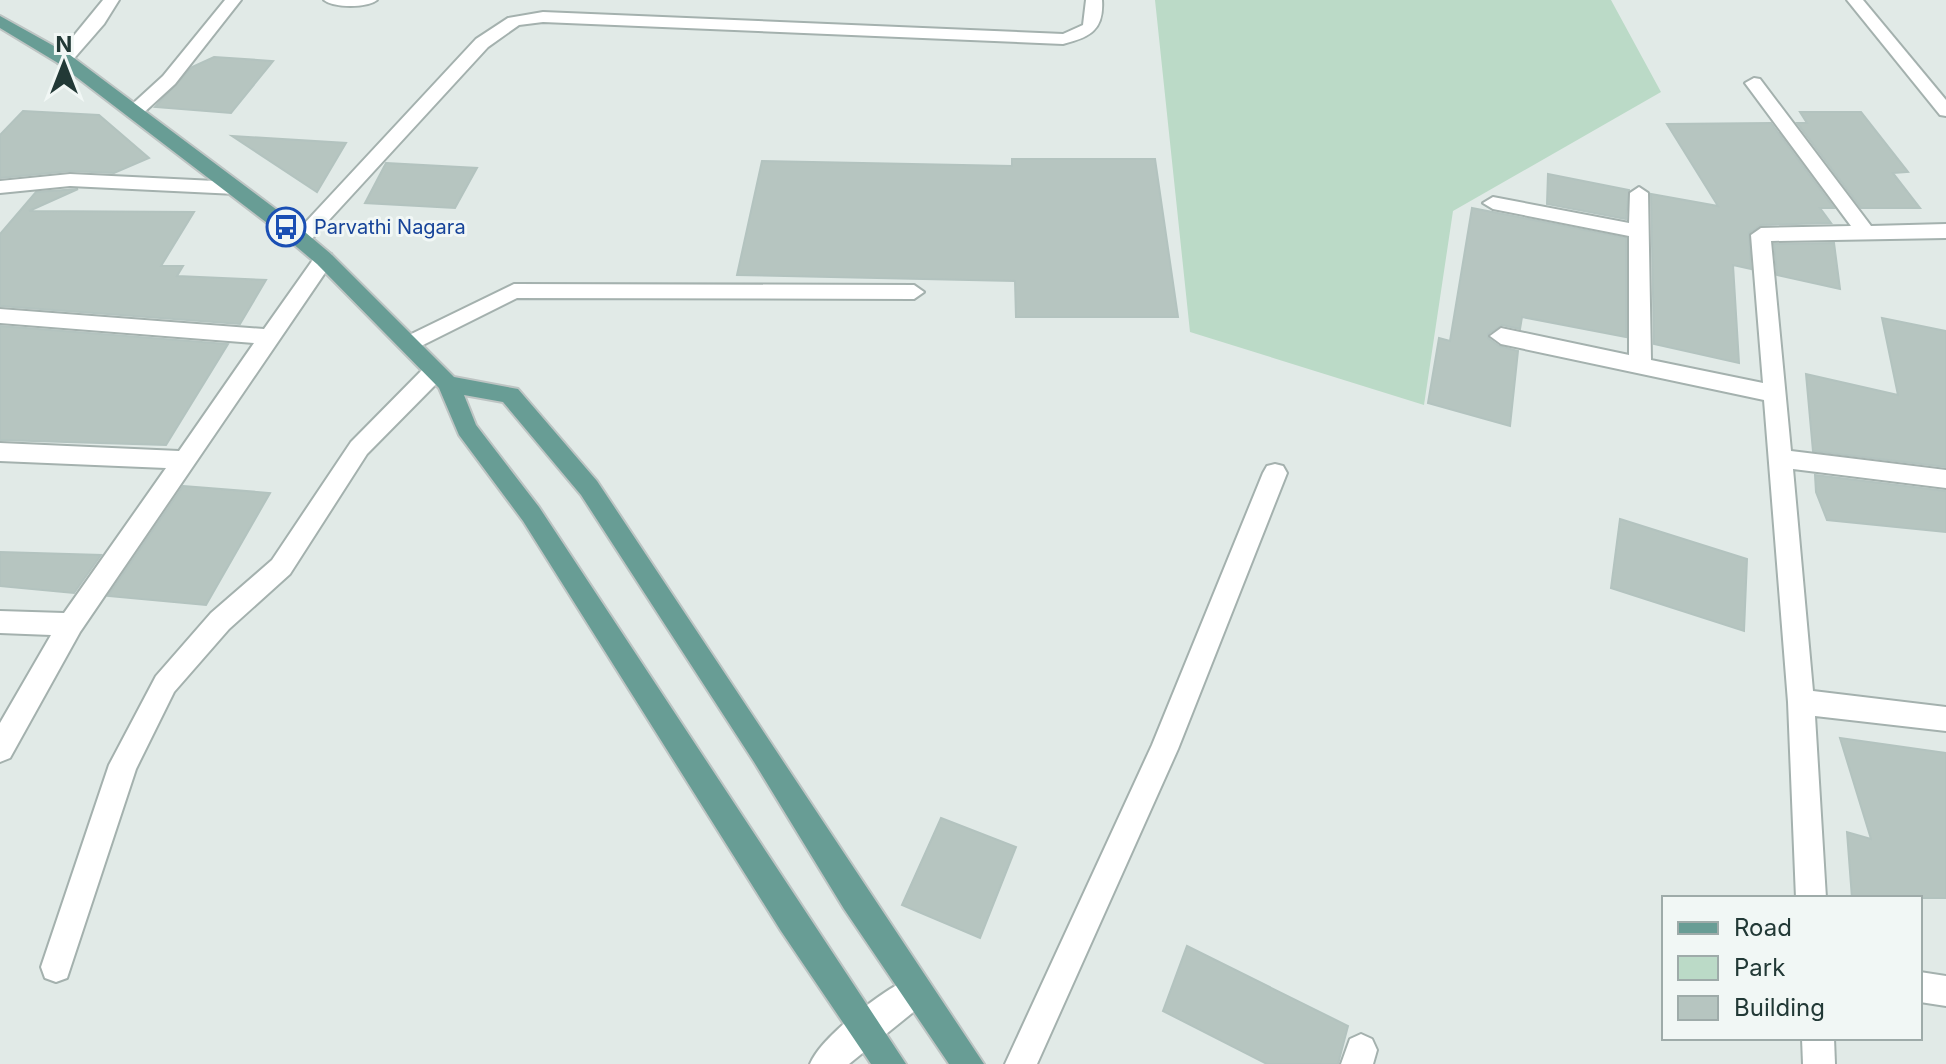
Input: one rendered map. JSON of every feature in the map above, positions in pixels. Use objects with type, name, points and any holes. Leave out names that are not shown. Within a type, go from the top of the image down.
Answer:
[{"type":"main road","points":[[0,21],[64,59],[300,239],[324,259],[441,378],[467,429],[531,514],[792,920],[890,1064]]},
{"type":"main road","points":[[441,378],[510,395],[589,488],[764,753],[854,899],[968,1064]]},
{"type":"street","points":[[64,59],[111,0]]},
{"type":"street","points":[[134,112],[169,80],[233,0]]},
{"type":"street","points":[[332,0],[369,0]]},
{"type":"street","points":[[300,239],[482,43],[514,21],[529,0]]},
{"type":"street","points":[[514,21],[543,17],[1063,39],[1085,34],[1094,23],[1094,0]]},
{"type":"street","points":[[1855,0],[1946,111]]},
{"type":"street","points":[[1754,83],[1866,233]]},
{"type":"street","points":[[0,187],[70,180],[236,188]]},
{"type":"street","points":[[1639,193],[1640,367]]},
{"type":"street","points":[[1493,203],[1639,231]]},
{"type":"street","points":[[1811,896],[1801,702],[1761,235],[1946,231]]},
{"type":"street","points":[[0,749],[71,624],[324,259]]},
{"type":"street","points":[[408,344],[514,291],[914,292]]},
{"type":"street","points":[[0,316],[269,337]]},
{"type":"street","points":[[1501,336],[1775,394]]},
{"type":"street","points":[[56,967],[123,765],[165,684],[220,621],[281,567],[359,448],[441,378]]},
{"type":"street","points":[[0,452],[183,460]]},
{"type":"street","points":[[1782,459],[1946,479]]},
{"type":"street","points":[[1021,1064],[1164,749],[1275,473]]},
{"type":"street","points":[[0,622],[71,624]]},
{"type":"street","points":[[1801,702],[1946,719]]},
{"type":"street","points":[[1922,987],[1946,991]]},
{"type":"street","points":[[826,1064],[866,1027],[916,990]]},
{"type":"street","points":[[1818,1040],[1819,1064]]},
{"type":"green space","points":[[1155,0],[1611,0],[1661,92],[1453,211],[1424,405],[1190,332]]},
{"type":"building","points":[[214,57],[273,61],[231,113],[155,107],[192,67]]},
{"type":"building","points":[[23,111],[99,115],[149,158],[114,173],[70,171],[0,178],[0,135]]},
{"type":"building","points":[[1800,112],[1861,112],[1908,172],[1893,173],[1920,208],[1861,208],[1797,123],[1807,123]]},
{"type":"building","points":[[1771,123],[1834,208],[1820,208],[1831,223],[1761,225],[1749,233],[1751,269],[1733,265],[1739,363],[1654,344],[1651,194],[1718,206],[1667,124]]},
{"type":"building","points":[[232,136],[346,143],[317,192]]},
{"type":"building","points":[[1012,159],[1155,159],[1178,317],[1016,317],[1015,281],[737,275],[762,161],[1012,166]]},
{"type":"building","points":[[386,163],[477,168],[455,208],[365,203]]},
{"type":"building","points":[[1548,174],[1629,190],[1626,219],[1547,204]]},
{"type":"building","points":[[78,189],[29,211],[194,212],[161,266],[183,266],[177,276],[266,280],[240,324],[0,306],[0,234],[36,192]]},
{"type":"building","points":[[1472,208],[1626,238],[1626,337],[1522,317],[1520,329],[1502,325],[1488,334],[1488,338],[1499,346],[1518,351],[1510,426],[1428,403],[1439,338],[1450,341]]},
{"type":"building","points":[[1834,243],[1840,289],[1777,275],[1774,244]]},
{"type":"building","points":[[1882,318],[1946,331],[1946,467],[1813,451],[1806,374],[1898,395]]},
{"type":"building","points":[[0,326],[228,344],[166,445],[0,440]]},
{"type":"building","points":[[1815,475],[1946,491],[1946,532],[1827,520],[1816,492]]},
{"type":"building","points":[[183,486],[270,493],[206,605],[108,596]]},
{"type":"building","points":[[1620,519],[1747,559],[1744,631],[1611,588]]},
{"type":"building","points":[[0,552],[101,555],[74,593],[0,586]]},
{"type":"building","points":[[1840,738],[1946,753],[1946,898],[1852,896],[1847,832],[1871,839]]},
{"type":"building","points":[[941,818],[1016,847],[980,938],[902,905]]},
{"type":"building","points":[[1187,946],[1348,1026],[1338,1064],[1267,1064],[1163,1011]]},
{"type":"place","name":"Parvathi Nagara","points":[[286,227]]}]
